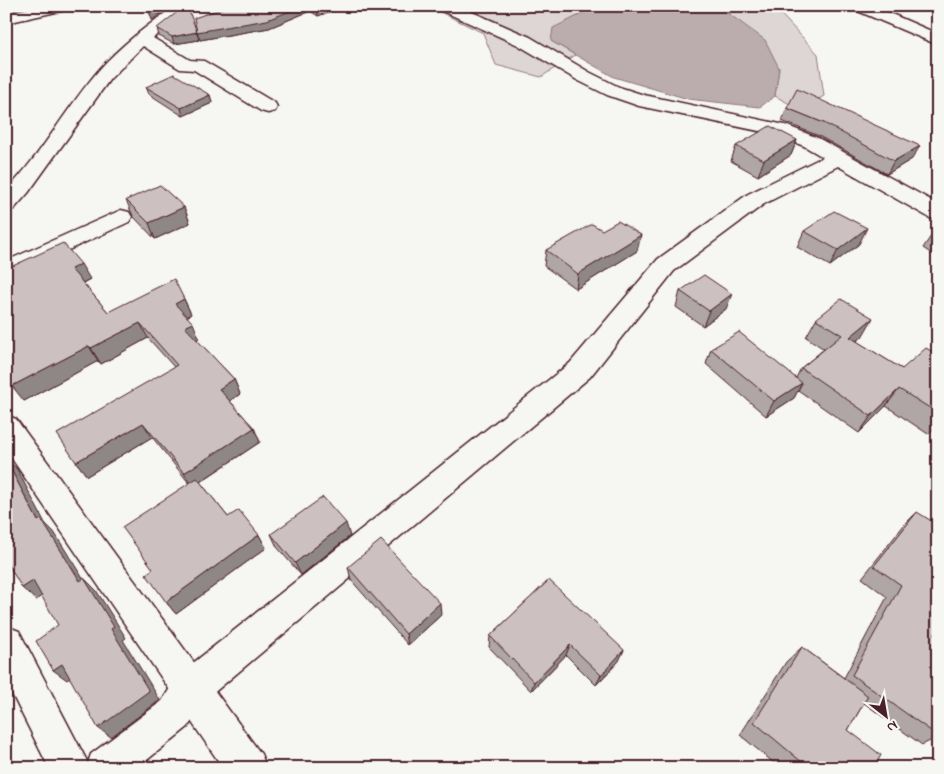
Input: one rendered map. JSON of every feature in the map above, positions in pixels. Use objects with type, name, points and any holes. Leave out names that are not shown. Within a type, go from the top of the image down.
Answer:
[{"type":"street","points":[[6,18],[64,6]]},
{"type":"street","points":[[6,204],[27,183],[104,75],[142,39],[186,6]]},
{"type":"street","points":[[444,6],[524,40],[583,76],[613,91],[639,100],[778,129],[839,157],[938,213]]},
{"type":"street","points":[[859,6],[938,40]]},
{"type":"street","points":[[142,39],[186,65],[198,65],[268,106]]},
{"type":"street","points":[[105,768],[175,714],[191,688],[580,370],[666,265],[756,199],[839,157]]},
{"type":"street","points":[[6,271],[121,217]]},
{"type":"street","points":[[6,427],[247,768]]},
{"type":"street","points":[[6,644],[70,768]]},
{"type":"shaded area","points":[[444,6],[598,6],[551,41],[575,55],[541,77],[496,65],[483,33],[438,11]]},
{"type":"shaded area","points":[[598,6],[710,6],[729,14],[765,40],[779,68],[775,96],[760,107],[688,99],[614,77],[551,41],[553,28]]},
{"type":"shaded area","points":[[710,6],[775,8],[818,54],[824,96],[799,109],[775,96],[779,68],[729,14]]},
{"type":"building","points":[[187,6],[197,32],[172,37],[157,28]]},
{"type":"building","points":[[229,6],[303,6],[267,20],[197,32],[194,18]]},
{"type":"building","points":[[313,6],[324,6],[317,9]]},
{"type":"building","points":[[174,74],[210,95],[181,108],[146,87]]},
{"type":"building","points":[[797,89],[920,146],[894,161],[824,123],[787,108]]},
{"type":"building","points":[[770,126],[797,140],[764,160],[736,146]]},
{"type":"building","points":[[160,185],[184,207],[149,223],[126,200]]},
{"type":"building","points":[[834,211],[867,228],[838,250],[804,231]]},
{"type":"building","points":[[618,221],[641,235],[578,274],[546,250],[592,224],[602,230]]},
{"type":"building","points":[[63,243],[81,264],[71,269],[108,312],[174,279],[184,299],[175,304],[193,323],[185,327],[234,379],[219,389],[254,428],[184,473],[143,423],[76,462],[57,434],[177,365],[140,323],[91,348],[89,346],[12,386],[6,377],[6,269]]},
{"type":"building","points":[[704,275],[732,294],[709,311],[680,291]]},
{"type":"building","points":[[841,299],[873,318],[850,337],[902,369],[926,348],[938,355],[938,413],[899,389],[871,416],[801,368],[842,335],[816,319]]},
{"type":"building","points":[[739,332],[802,383],[774,401],[711,349]]},
{"type":"building","points":[[6,460],[38,521],[41,519],[80,581],[84,578],[114,627],[111,629],[149,691],[98,728],[62,664],[53,670],[36,641],[58,625],[33,581],[22,588],[6,561]]},
{"type":"building","points":[[197,478],[228,517],[239,510],[259,535],[166,602],[146,574],[153,569],[122,527]]},
{"type":"building","points":[[323,497],[346,523],[295,563],[271,534]]},
{"type":"building","points":[[917,512],[938,525],[938,629],[934,635],[938,638],[938,736],[852,675],[901,585],[874,566]]},
{"type":"building","points":[[381,540],[440,603],[406,634],[348,567]]},
{"type":"building","points":[[549,580],[624,650],[601,675],[570,645],[534,682],[490,636]]},
{"type":"building","points":[[802,647],[868,696],[848,730],[881,755],[874,768],[809,768],[754,722]]}]
